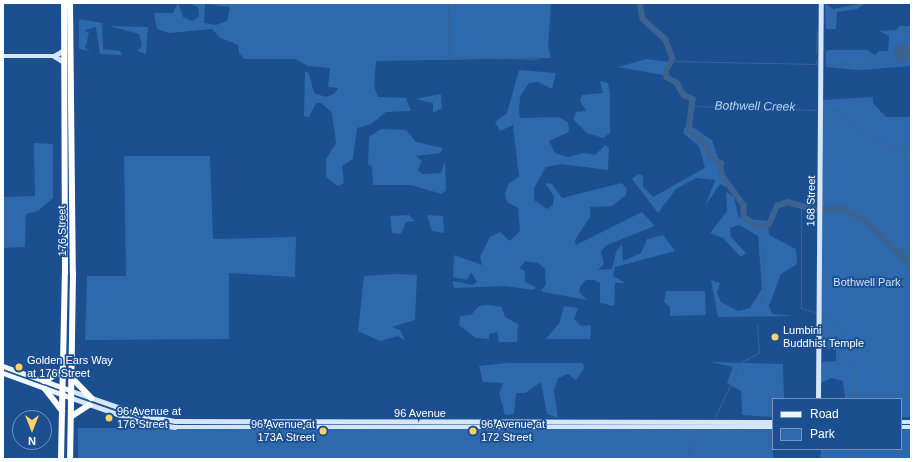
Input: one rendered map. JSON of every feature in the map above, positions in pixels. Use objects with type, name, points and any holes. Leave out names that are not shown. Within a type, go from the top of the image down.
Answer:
[{"type":"highway","name":"176 Street","points":[[61,459],[63,371],[64,3]]},
{"type":"highway","name":"176 Street","points":[[70,3],[72,378],[70,459]]},
{"type":"highway","points":[[44,381],[63,371]]},
{"type":"highway","points":[[72,378],[91,398]]},
{"type":"highway","points":[[45,389],[62,411]]},
{"type":"highway","points":[[72,416],[89,405]]},
{"type":"main road","name":"168 Street","points":[[818,398],[821,3]]},
{"type":"main road","points":[[3,56],[54,56],[64,50]]},
{"type":"main road","points":[[54,56],[64,62]]},
{"type":"main road","points":[[3,366],[72,391]]},
{"type":"main road","points":[[3,373],[72,398]]},
{"type":"main road","name":"96 Avenue","points":[[72,391],[141,415],[175,420],[772,422]]},
{"type":"main road","name":"96 Avenue","points":[[72,398],[140,422],[175,427],[772,427]]},
{"type":"green space","points":[[178,3],[183,17],[192,21],[199,17],[198,7],[188,3],[551,3],[548,46],[551,58],[376,61],[374,86],[378,97],[406,98],[411,111],[386,112],[371,124],[357,128],[353,159],[342,166],[344,183],[338,186],[326,177],[326,159],[336,143],[332,113],[321,103],[316,103],[309,117],[304,116],[305,71],[309,73],[314,93],[326,97],[334,94],[338,88],[328,87],[330,68],[308,66],[295,59],[245,59],[239,53],[238,45],[219,37],[212,29],[169,33],[157,29],[154,13],[173,13]],"holes":[[[205,4],[230,7],[227,21],[216,25],[204,23]]]},
{"type":"green space","points":[[825,3],[833,9],[865,3],[857,9],[837,12],[836,29],[826,29]]},
{"type":"green space","points":[[79,19],[102,23],[103,49],[120,51],[122,55],[100,54],[96,27],[85,30],[89,33],[85,48],[91,51],[79,49]]},
{"type":"green space","points":[[110,26],[148,27],[146,54],[137,51],[142,46],[139,34]]},
{"type":"green space","points":[[900,26],[911,26],[911,66],[860,70],[826,67],[826,51],[867,50],[875,55],[879,51],[888,51],[889,36],[879,31],[896,30]]},
{"type":"green space","points":[[646,59],[671,62],[663,75],[618,67]]},
{"type":"green space","points":[[519,70],[556,73],[552,89],[538,82],[529,83],[520,97],[519,111],[520,118],[558,117],[568,122],[569,132],[549,141],[555,153],[568,157],[584,153],[595,155],[605,145],[609,148],[608,170],[561,164],[546,167],[534,188],[534,200],[547,209],[553,205],[554,196],[545,183],[552,184],[562,198],[622,183],[627,189],[626,195],[612,206],[590,207],[590,217],[575,240],[576,245],[642,212],[655,226],[607,245],[601,251],[604,264],[598,270],[612,269],[616,252],[622,244],[623,261],[641,253],[647,239],[663,235],[675,251],[615,267],[613,276],[626,283],[615,283],[614,306],[600,303],[600,283],[594,280],[586,280],[580,287],[579,292],[587,300],[544,292],[541,290],[546,285],[545,269],[538,263],[525,261],[520,268],[525,271],[525,282],[536,287],[534,290],[505,286],[454,288],[452,281],[473,285],[477,282],[471,272],[467,280],[453,277],[454,255],[482,265],[480,257],[490,237],[500,232],[510,241],[520,231],[518,208],[507,202],[505,194],[509,183],[519,177],[513,125],[500,131],[495,122],[507,113]]},
{"type":"green space","points":[[600,81],[608,83],[610,93],[610,133],[603,138],[587,133],[573,119],[576,112],[586,111],[580,101],[582,95],[603,93]]},
{"type":"green space","points":[[441,94],[442,108],[433,113],[433,103],[415,99]]},
{"type":"green space","name":"Bothwell Park","points":[[873,97],[873,103],[886,117],[911,117],[911,417],[902,417],[902,398],[845,398],[843,381],[831,378],[821,383],[822,362],[836,361],[836,350],[820,347],[823,100]]},
{"type":"green space","points":[[689,125],[712,140],[720,165],[734,191],[720,184],[705,206],[715,180],[696,178],[676,189],[658,213],[632,179],[638,174],[643,176],[643,187],[653,197],[705,168],[699,146],[684,134],[684,128]]},
{"type":"green space","points":[[381,129],[406,130],[416,142],[443,148],[440,153],[416,156],[422,161],[418,170],[422,174],[441,173],[445,161],[446,190],[442,194],[411,185],[373,185],[372,167],[368,164],[369,137]]},
{"type":"green space","points":[[34,143],[53,144],[53,198],[38,211],[26,214],[25,247],[3,248],[3,197],[35,196]]},
{"type":"green space","points":[[124,156],[210,156],[213,239],[296,237],[295,277],[229,273],[229,339],[85,340],[87,276],[126,276]]},
{"type":"green space","points":[[726,192],[734,197],[739,218],[768,221],[769,235],[796,249],[797,264],[781,274],[769,306],[772,314],[794,316],[718,317],[711,280],[720,283],[717,293],[721,302],[738,311],[750,308],[762,289],[758,236],[739,225],[730,228],[731,237],[746,253],[741,257],[723,238],[710,233],[727,211]]},
{"type":"green space","points":[[409,215],[415,221],[406,222],[401,234],[392,233],[390,216]]},
{"type":"green space","points":[[427,215],[443,216],[444,233],[432,231]]},
{"type":"green space","points":[[397,274],[417,275],[415,320],[392,327],[400,330],[405,341],[398,336],[380,341],[358,331],[364,276]]},
{"type":"green space","points":[[666,291],[705,291],[706,315],[670,316],[670,307],[664,302]]},
{"type":"green space","points":[[487,305],[502,307],[505,317],[518,324],[517,342],[499,342],[497,332],[489,334],[489,339],[476,338],[459,325],[460,316],[471,315],[479,306]]},
{"type":"green space","points":[[564,306],[578,308],[574,319],[581,326],[591,325],[590,339],[546,339],[560,322]]},
{"type":"green space","points":[[711,362],[783,364],[784,398],[772,398],[772,417],[742,415],[741,391],[727,383],[733,367]]},
{"type":"green space","points":[[507,363],[583,363],[584,368],[576,380],[568,374],[558,378],[554,391],[558,418],[547,414],[541,382],[525,393],[516,393],[514,414],[505,415],[499,393],[503,383],[483,382],[479,366]]},
{"type":"green space","points":[[78,428],[772,428],[773,450],[773,459],[78,459]]},
{"type":"green space","points":[[911,429],[911,459],[820,459],[821,450],[902,450],[902,430]]},
{"type":"shaded area","points":[[899,44],[905,44],[910,49],[908,58],[905,60],[899,60],[894,55],[894,49]]},
{"type":"waterway","points":[[448,3],[449,57],[539,59]]},
{"type":"waterway","points":[[640,3],[643,19],[666,40],[673,59],[666,71],[667,77],[677,83],[684,95],[693,99],[689,130],[707,145],[710,157],[721,163],[722,175],[744,205],[744,217],[758,226],[769,224],[777,206],[787,202],[816,210]]},
{"type":"waterway","points":[[826,11],[864,3]]},
{"type":"waterway","points":[[816,53],[817,31]]},
{"type":"waterway","points":[[816,59],[816,64]]},
{"type":"waterway","points":[[673,61],[817,64]]},
{"type":"waterway","points":[[826,64],[911,62]]},
{"type":"waterway","name":"Bothwell Creek","points":[[693,106],[817,110]]},
{"type":"waterway","name":"Bothwell Creek","points":[[824,111],[836,111],[872,139],[899,148],[911,166]]},
{"type":"waterway","points":[[899,148],[911,148]]},
{"type":"waterway","points":[[801,205],[801,308],[815,312]]},
{"type":"waterway","points":[[823,210],[840,208],[865,220],[911,264]]},
{"type":"waterway","points":[[759,310],[764,286],[761,226]]},
{"type":"waterway","points":[[821,314],[836,321],[849,350]]},
{"type":"waterway","points":[[715,417],[741,362],[759,353],[757,324]]},
{"type":"waterway","points":[[851,355],[856,373],[856,398]]},
{"type":"waterway","points":[[686,459],[697,433]]},
{"type":"waterway","points":[[848,450],[848,459]]},
{"type":"place","name":"Lumbini Buddhist Temple","points":[[775,337]]},
{"type":"place","name":"Golden Ears Way at 176 Street","points":[[19,367]]},
{"type":"place","name":"96 Avenue at 176 Street","points":[[109,418]]},
{"type":"place","name":"96 Avenue at 173A Street","points":[[323,431]]},
{"type":"place","name":"96 Avenue at 172 Street","points":[[473,431]]}]
